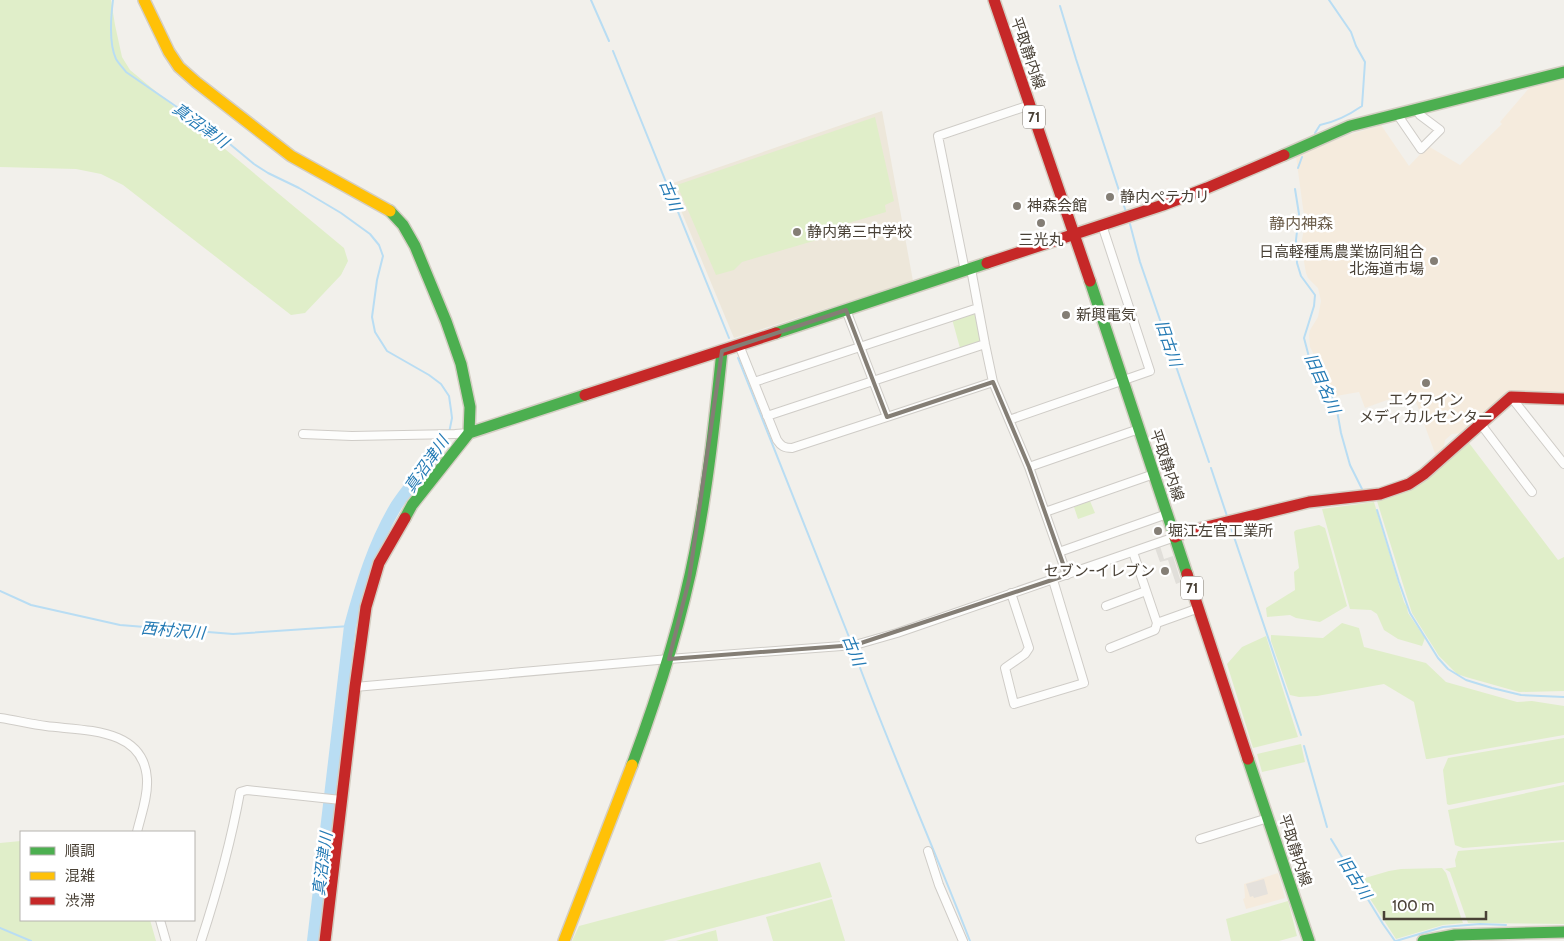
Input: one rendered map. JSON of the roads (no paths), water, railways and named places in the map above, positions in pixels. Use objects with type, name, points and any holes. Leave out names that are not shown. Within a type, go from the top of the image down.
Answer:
[{"type":"street","points":[[144,0],[169,52],[179,67],[196,82],[291,156],[390,211],[403,225],[415,246],[446,321],[461,364],[470,407],[469,433],[412,505],[379,563],[366,607],[338,800],[325,941]]},
{"type":"street","name":"平取静内線","points":[[994,0],[1074,234],[1309,941]]},
{"type":"street","points":[[303,434],[352,436],[469,433],[1102,225],[1207,188],[1350,126],[1564,72]]},
{"type":"street","points":[[1030,105],[938,136],[978,308],[993,382],[1029,467],[1067,575]]},
{"type":"street","points":[[1397,114],[1421,149],[1440,130],[1420,115],[1416,109]]},
{"type":"street","points":[[1009,420],[1150,371],[1102,225]]},
{"type":"street","points":[[754,382],[978,308]]},
{"type":"street","points":[[846,310],[887,416]]},
{"type":"street","points":[[767,416],[985,344]]},
{"type":"street","points":[[739,345],[777,440],[780,445],[786,448],[792,448],[993,382]]},
{"type":"street","points":[[564,941],[643,736],[669,659],[689,580],[702,514],[722,351]]},
{"type":"street","points":[[355,687],[669,659],[852,646],[897,633],[1053,580],[1186,532],[1309,502],[1380,494],[1394,490],[1409,484],[1424,474],[1511,397],[1564,399]]},
{"type":"street","points":[[1511,397],[1564,464]]},
{"type":"street","points":[[1480,423],[1532,492]]},
{"type":"street","points":[[1029,467],[1139,429]]},
{"type":"street","points":[[1045,512],[1154,474]]},
{"type":"street","points":[[1058,552],[1167,514]]},
{"type":"street","points":[[1110,648],[1156,630],[1157,623],[1133,552]]},
{"type":"street","points":[[1011,593],[1029,648],[1025,654],[1005,668],[1014,704],[1084,682],[1053,580]]},
{"type":"street","points":[[1106,606],[1146,591]]},
{"type":"street","points":[[1157,623],[1199,608]]},
{"type":"street","points":[[0,718],[44,726],[97,732],[112,735],[127,742],[142,759],[147,779],[137,831]]},
{"type":"street","points":[[200,941],[224,862],[240,792],[247,790],[338,800]]},
{"type":"street","points":[[1200,839],[1268,818]]},
{"type":"street","points":[[928,852],[963,941]]},
{"type":"street","points":[[160,921],[166,941]]},
{"type":"street","points":[[1423,941],[1564,932]]},
{"type":"waterway","name":"真沼津川","points":[[113,0],[111,22],[112,46],[116,59],[126,72],[225,140],[254,164],[341,213],[370,234],[379,245],[383,256],[377,280],[372,317],[375,332],[387,351],[441,384],[449,396],[452,418],[449,433]]},
{"type":"waterway","name":"古川","points":[[591,0],[609,41]]},
{"type":"waterway","name":"旧目名川","points":[[1315,133],[1320,125],[1342,118],[1362,106],[1365,62],[1351,32],[1329,0]]},
{"type":"waterway","name":"旧古川","points":[[1060,6],[1126,212]]},
{"type":"waterway","name":"古川","points":[[613,51],[729,338]]},
{"type":"waterway","name":"旧目名川","points":[[1298,168],[1302,157]]},
{"type":"waterway","name":"旧目名川","points":[[1295,189],[1299,214],[1296,240],[1297,263],[1301,276],[1315,295],[1314,306],[1304,338],[1309,357],[1336,405],[1350,465],[1362,489]]},
{"type":"waterway","name":"旧古川","points":[[1130,224],[1140,262],[1209,462]]},
{"type":"waterway","name":"古川","points":[[738,358],[851,642]]},
{"type":"waterway","name":"真沼津川","points":[[434,457],[446,437]]},
{"type":"waterway","name":"真沼津川","points":[[313,941],[350,626],[369,564],[388,520],[405,493],[434,457]]},
{"type":"waterway","name":"旧古川","points":[[1211,468],[1227,516]]},
{"type":"waterway","name":"旧目名川","points":[[1377,510],[1410,613],[1438,658],[1448,669],[1466,680],[1492,688],[1521,695],[1564,697]]},
{"type":"waterway","name":"旧古川","points":[[1231,528],[1301,735]]},
{"type":"waterway","name":"西村沢川","points":[[0,591],[31,605],[120,625],[233,634],[350,626]]},
{"type":"waterway","name":"古川","points":[[853,649],[970,941]]},
{"type":"waterway","name":"旧古川","points":[[1304,746],[1327,827]]},
{"type":"waterway","name":"旧古川","points":[[1331,839],[1395,941]]},
{"type":"waterway","name":"旧古川","points":[[1396,941],[1443,927],[1480,924],[1506,925]]},
{"type":"waterway","points":[[0,928],[31,941]]},
{"type":"place","name":"静内ぺテカリ","points":[[1110,197]]},
{"type":"place","name":"神森会館","points":[[1017,206]]},
{"type":"place","name":"三光丸","points":[[1041,223]]},
{"type":"place","name":"静内第三中学校","points":[[797,232]]},
{"type":"place","name":"日高軽種馬農業協同組合 北海道市場","points":[[1434,261]]},
{"type":"place","name":"新興電気","points":[[1066,315]]},
{"type":"place","name":"エクワイン メディカルセンター","points":[[1426,383]]},
{"type":"place","name":"堀江左官工業所","points":[[1158,531]]},
{"type":"place","name":"セブン-イレブン","points":[[1165,571]]},
{"type":"district","name":"静内神森","points":[[1301,223]]}]
